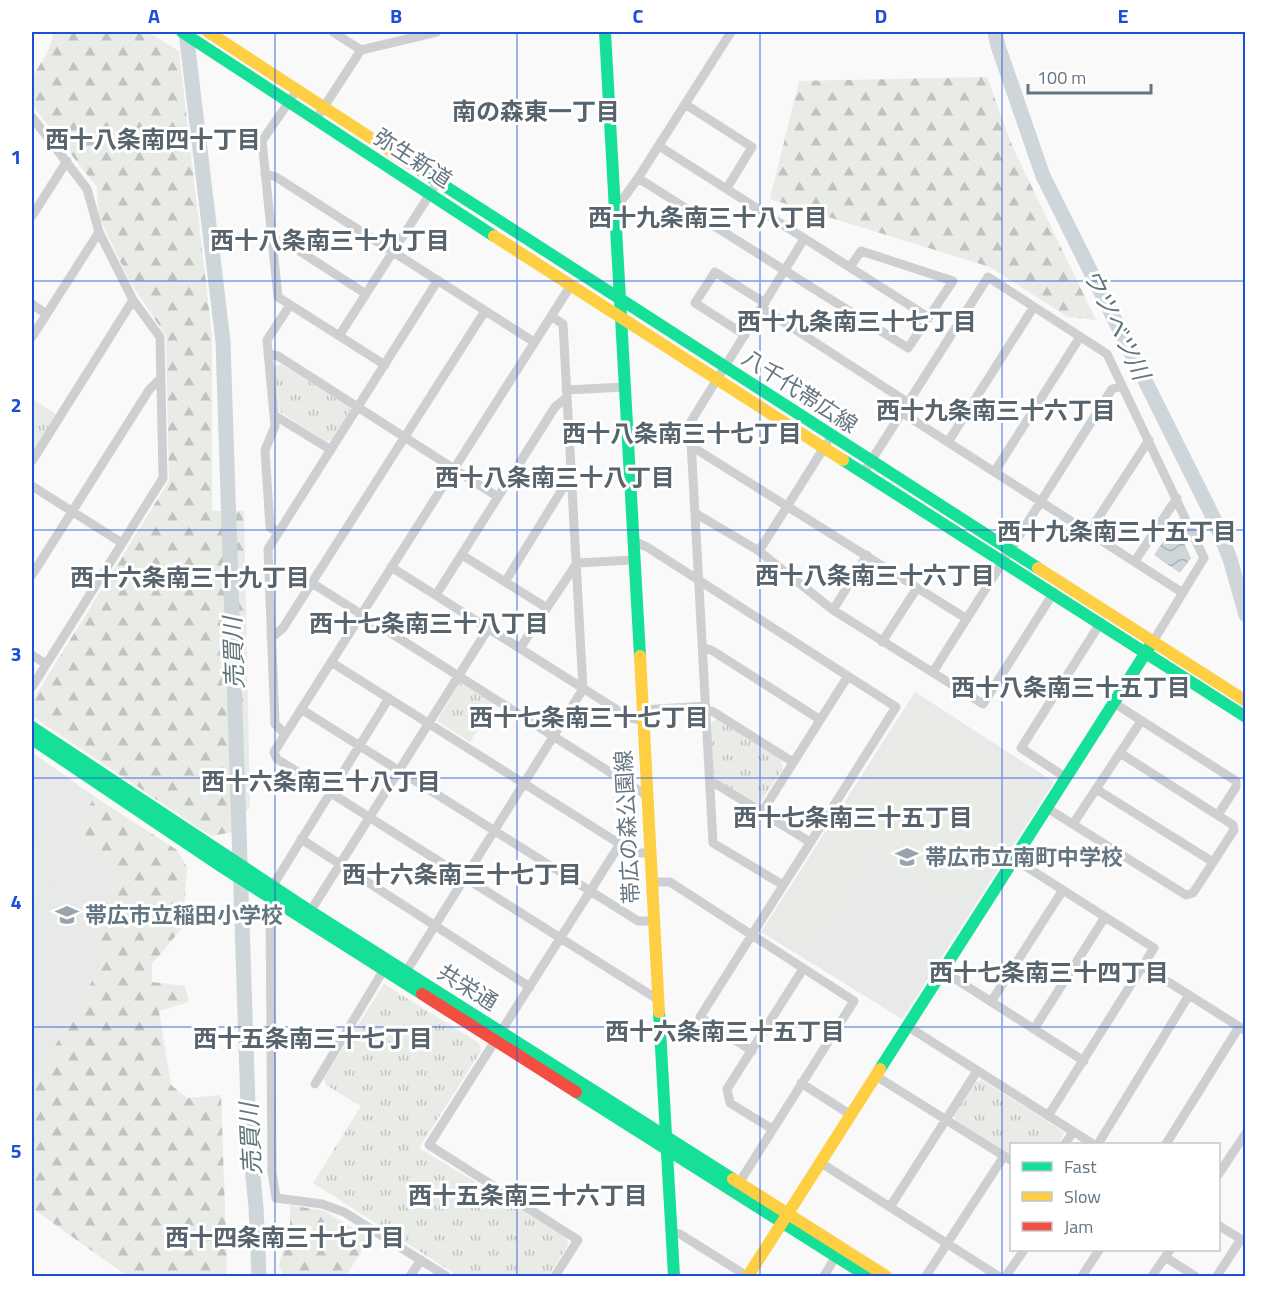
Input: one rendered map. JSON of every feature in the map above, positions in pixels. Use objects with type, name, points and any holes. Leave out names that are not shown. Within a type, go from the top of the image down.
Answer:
[{"type":"street","name":"弥生新道","points":[[182,32],[622,319]]},
{"type":"street","name":"弥生新道","points":[[210,32],[621,302]]},
{"type":"street","points":[[333,32],[361,50]]},
{"type":"street","points":[[316,119],[361,50],[423,33],[437,32]]},
{"type":"street","points":[[605,32],[621,302]]},
{"type":"street","points":[[614,211],[638,178],[731,32]]},
{"type":"street","points":[[297,90],[262,141],[278,297],[385,365]]},
{"type":"street","points":[[685,104],[752,147],[727,188]]},
{"type":"street","points":[[32,117],[87,189],[99,232],[134,300],[160,337],[163,478],[32,687]]},
{"type":"street","points":[[658,146],[928,317]]},
{"type":"street","points":[[32,216],[67,161]]},
{"type":"street","points":[[265,174],[276,177],[534,342]]},
{"type":"street","points":[[638,178],[908,348],[953,281],[861,251],[850,267]]},
{"type":"street","points":[[339,336],[437,183]]},
{"type":"street","points":[[32,337],[99,232]]},
{"type":"street","points":[[783,885],[713,843],[690,423],[804,239]]},
{"type":"street","points":[[272,241],[284,241],[366,294]]},
{"type":"street","points":[[745,335],[695,303],[715,272],[907,402]]},
{"type":"street","points":[[672,1233],[680,1234],[748,1276],[1204,558],[1107,354],[988,278],[900,412],[864,472]]},
{"type":"street","points":[[285,734],[274,724],[268,549],[438,280]]},
{"type":"street","points":[[571,285],[274,752],[277,759],[657,999]]},
{"type":"street","points":[[32,461],[134,300]]},
{"type":"street","name":"帯広の森公園線","points":[[621,302],[633,560],[674,1276]]},
{"type":"street","name":"八千代帯広線","points":[[621,302],[725,367],[828,441],[864,472],[1101,622],[1245,717]]},
{"type":"street","points":[[32,304],[46,314]]},
{"type":"street","points":[[277,532],[270,527],[265,450],[275,426],[267,340],[290,304]]},
{"type":"street","points":[[948,442],[1033,308]]},
{"type":"street","points":[[271,638],[283,628],[485,311]]},
{"type":"street","points":[[403,976],[583,689],[563,324],[551,316]]},
{"type":"street","name":"八千代帯広線","points":[[622,319],[718,379],[828,441],[871,460],[1245,700]]},
{"type":"street","points":[[995,471],[1080,337]]},
{"type":"street","points":[[268,354],[278,356],[498,497]]},
{"type":"street","points":[[32,575],[148,390],[160,379]]},
{"type":"street","points":[[933,672],[1112,389],[1122,386]]},
{"type":"street","points":[[436,595],[555,407],[566,394],[626,387]]},
{"type":"street","points":[[900,412],[1183,593]]},
{"type":"street","points":[[274,415],[331,450]]},
{"type":"street","points":[[1089,532],[1149,440]]},
{"type":"street","points":[[759,551],[828,441]]},
{"type":"street","points":[[691,446],[967,619]]},
{"type":"street","points":[[505,582],[563,488],[572,485]]},
{"type":"street","points":[[32,486],[122,543]]},
{"type":"street","points":[[1135,561],[1177,498]]},
{"type":"street","points":[[695,513],[759,551],[833,610],[982,704],[1054,592]]},
{"type":"street","points":[[633,541],[896,707],[700,1017],[752,1051]]},
{"type":"street","points":[[462,555],[547,608]]},
{"type":"street","points":[[833,610],[867,555]]},
{"type":"street","points":[[577,563],[633,560]]},
{"type":"street","points":[[520,648],[577,563]]},
{"type":"street","points":[[391,567],[630,718],[706,709],[793,762]]},
{"type":"street","points":[[312,583],[459,674],[646,795]]},
{"type":"street","points":[[882,642],[917,588]]},
{"type":"street","points":[[1065,777],[1021,748],[1101,622]]},
{"type":"street","points":[[308,916],[488,629]]},
{"type":"street","points":[[702,647],[713,651],[819,719]]},
{"type":"street","points":[[32,655],[46,664]]},
{"type":"street","points":[[331,662],[620,844],[636,853],[650,853]]},
{"type":"street","points":[[762,812],[848,676]]},
{"type":"street","points":[[389,698],[267,889],[272,1173],[276,1198],[332,1206],[446,1276]]},
{"type":"street","points":[[1114,703],[1236,781],[1236,787],[1218,815]]},
{"type":"street","points":[[301,709],[638,921],[654,921]]},
{"type":"street","points":[[1073,824],[1141,721]]},
{"type":"street","name":"共栄通","points":[[32,727],[222,861]]},
{"type":"street","name":"共栄通","points":[[32,739],[785,1218],[886,1276]]},
{"type":"street","points":[[1047,808],[1186,894],[1193,893],[1234,830],[1233,825],[1120,753]]},
{"type":"street","points":[[710,783],[716,784],[810,842]]},
{"type":"street","points":[[1096,789],[1213,862]]},
{"type":"street","points":[[301,838],[530,987]]},
{"type":"street","points":[[555,1276],[578,1240],[429,1145],[620,844]]},
{"type":"street","points":[[1014,859],[1154,948],[1048,1116]]},
{"type":"street","points":[[651,882],[670,882],[854,1000],[739,1183]]},
{"type":"street","points":[[991,1002],[1063,890]]},
{"type":"street","points":[[1034,1029],[1106,917]]},
{"type":"street","points":[[315,1084],[386,966]]},
{"type":"street","points":[[1143,966],[1242,1029],[1167,1143]]},
{"type":"street","points":[[772,1129],[730,1103],[727,1089],[803,969]]},
{"type":"street","points":[[943,971],[1083,1061]]},
{"type":"street","points":[[1099,1143],[1189,995]]},
{"type":"street","points":[[907,1026],[1091,1143]]},
{"type":"street","points":[[890,1207],[977,1071]]},
{"type":"street","points":[[876,1076],[1008,1159],[926,1276]]},
{"type":"street","points":[[801,1083],[851,1115]]},
{"type":"street","points":[[1066,1143],[1073,1132]]},
{"type":"street","points":[[1220,1172],[1245,1133]]},
{"type":"street","name":"共栄通","points":[[666,1143],[739,1183],[836,1256],[867,1276]]},
{"type":"street","points":[[821,1163],[998,1276]]},
{"type":"street","points":[[1217,1276],[1243,1241],[1220,1226]]},
{"type":"street","points":[[1006,1276],[1023,1251]]},
{"type":"street","points":[[1082,1276],[1099,1251]]},
{"type":"street","points":[[1152,1276],[1168,1253],[1195,1276]]},
{"type":"street","points":[[824,1276],[836,1256]]},
{"type":"street","points":[[411,1276],[421,1260]]},
{"type":"shaded area","name":"帯広市立南町中学校","points":[[915,692],[1054,782],[902,1019],[761,932]]},
{"type":"shaded area","name":"帯広市立稲田小学校","points":[[32,752],[95,797],[71,835],[113,879],[93,951],[103,962],[35,1081],[32,1082]]},
{"type":"green space","points":[[53,32],[148,32],[179,51],[212,335],[212,511],[244,511],[250,808],[233,818],[233,832],[211,836],[32,716],[32,701],[169,481],[166,336],[130,282],[99,217],[97,187],[35,109],[32,96],[34,76],[51,43]]},
{"type":"green space","points":[[987,77],[1013,148],[1096,320],[1068,317],[990,267],[770,199],[799,81]]},
{"type":"green space","points":[[281,364],[351,408],[333,439],[326,442],[279,411],[273,368]]},
{"type":"green space","points":[[32,399],[56,414],[32,453]]},
{"type":"green space","points":[[460,683],[494,703],[470,742],[437,721]]},
{"type":"green space","points":[[916,703],[1033,775],[1036,792],[961,906],[840,834],[836,824]]},
{"type":"green space","points":[[717,719],[781,760],[783,768],[759,805],[714,779],[711,723]]},
{"type":"green space","points":[[95,797],[177,850],[187,867],[183,927],[152,964],[152,982],[185,986],[189,1002],[159,1011],[171,1085],[187,1098],[221,1095],[227,1268],[225,1276],[127,1276],[32,1208],[32,1082],[35,1081],[103,962],[93,951],[113,879],[70,835]]},
{"type":"green space","points":[[830,834],[871,861],[808,956],[767,929]]},
{"type":"green space","points":[[32,841],[60,861],[32,908]]},
{"type":"green space","points":[[384,984],[479,1043],[481,1051],[419,1148],[567,1237],[568,1245],[549,1276],[458,1276],[313,1183],[361,1106],[326,1085],[324,1078]]},
{"type":"green space","points":[[982,1080],[1064,1132],[1060,1143],[1010,1143],[1010,1156],[955,1120],[954,1115],[974,1082]]},
{"type":"green space","points":[[290,1205],[324,1211],[370,1238],[346,1276],[283,1276],[279,1265],[283,1250],[309,1249],[312,1226],[290,1225]]},
{"type":"water","points":[[1175,524],[1191,558],[1180,573],[1154,555]]},
{"type":"waterway","name":"売買川","points":[[186,32],[223,342],[249,1136],[256,1207],[259,1276]]},
{"type":"waterway","name":"ウツベツ川","points":[[995,32],[1043,176],[1214,519],[1230,559],[1246,615]]},
{"type":"traffic: fast","points":[[182,32],[494,236]]},
{"type":"traffic: fast","points":[[605,32],[640,656]]},
{"type":"traffic: fast","points":[[420,170],[1038,568]]},
{"type":"traffic: fast","points":[[843,460],[1246,717]]},
{"type":"traffic: fast","points":[[880,1069],[1150,646]]},
{"type":"traffic: fast","points":[[32,727],[310,911],[733,1179]]},
{"type":"traffic: fast","points":[[32,739],[222,867],[422,994]]},
{"type":"traffic: fast","points":[[659,1012],[674,1276]]},
{"type":"traffic: fast","points":[[576,1092],[867,1276]]},
{"type":"traffic: slow","points":[[208,32],[420,170]]},
{"type":"traffic: slow","points":[[494,236],[843,460]]},
{"type":"traffic: slow","points":[[1038,568],[1246,701]]},
{"type":"traffic: slow","points":[[640,656],[659,1012]]},
{"type":"traffic: slow","points":[[748,1276],[880,1069]]},
{"type":"traffic: slow","points":[[733,1179],[886,1276]]},
{"type":"traffic: jam","points":[[422,994],[576,1092]]},
{"type":"place","name":"帯広市立南町中学校","points":[[907,857]]},
{"type":"place","name":"帯広市立稲田小学校","points":[[67,915]]},
{"type":"district","name":"南の森東一丁目","points":[[536,111]]},
{"type":"district","name":"西十八条南四十丁目","points":[[153,139]]},
{"type":"district","name":"西十九条南三十八丁目","points":[[708,217]]},
{"type":"district","name":"西十八条南三十九丁目","points":[[330,240]]},
{"type":"district","name":"西十九条南三十七丁目","points":[[857,321]]},
{"type":"district","name":"西十九条南三十六丁目","points":[[996,410]]},
{"type":"district","name":"西十八条南三十七丁目","points":[[682,433]]},
{"type":"district","name":"西十八条南三十八丁目","points":[[555,477]]},
{"type":"district","name":"西十九条南三十五丁目","points":[[1117,531]]},
{"type":"district","name":"西十八条南三十六丁目","points":[[875,575]]},
{"type":"district","name":"西十六条南三十九丁目","points":[[190,577]]},
{"type":"district","name":"西十七条南三十八丁目","points":[[429,623]]},
{"type":"district","name":"西十八条南三十五丁目","points":[[1071,687]]},
{"type":"district","name":"西十七条南三十七丁目","points":[[589,717]]},
{"type":"district","name":"西十六条南三十八丁目","points":[[321,781]]},
{"type":"district","name":"西十七条南三十五丁目","points":[[853,817]]},
{"type":"district","name":"西十六条南三十七丁目","points":[[462,874]]},
{"type":"district","name":"西十七条南三十四丁目","points":[[1049,972]]},
{"type":"district","name":"西十六条南三十五丁目","points":[[725,1031]]},
{"type":"district","name":"西十五条南三十七丁目","points":[[313,1038]]},
{"type":"district","name":"西十五条南三十六丁目","points":[[528,1195]]},
{"type":"district","name":"西十四条南三十七丁目","points":[[285,1237]]}]
